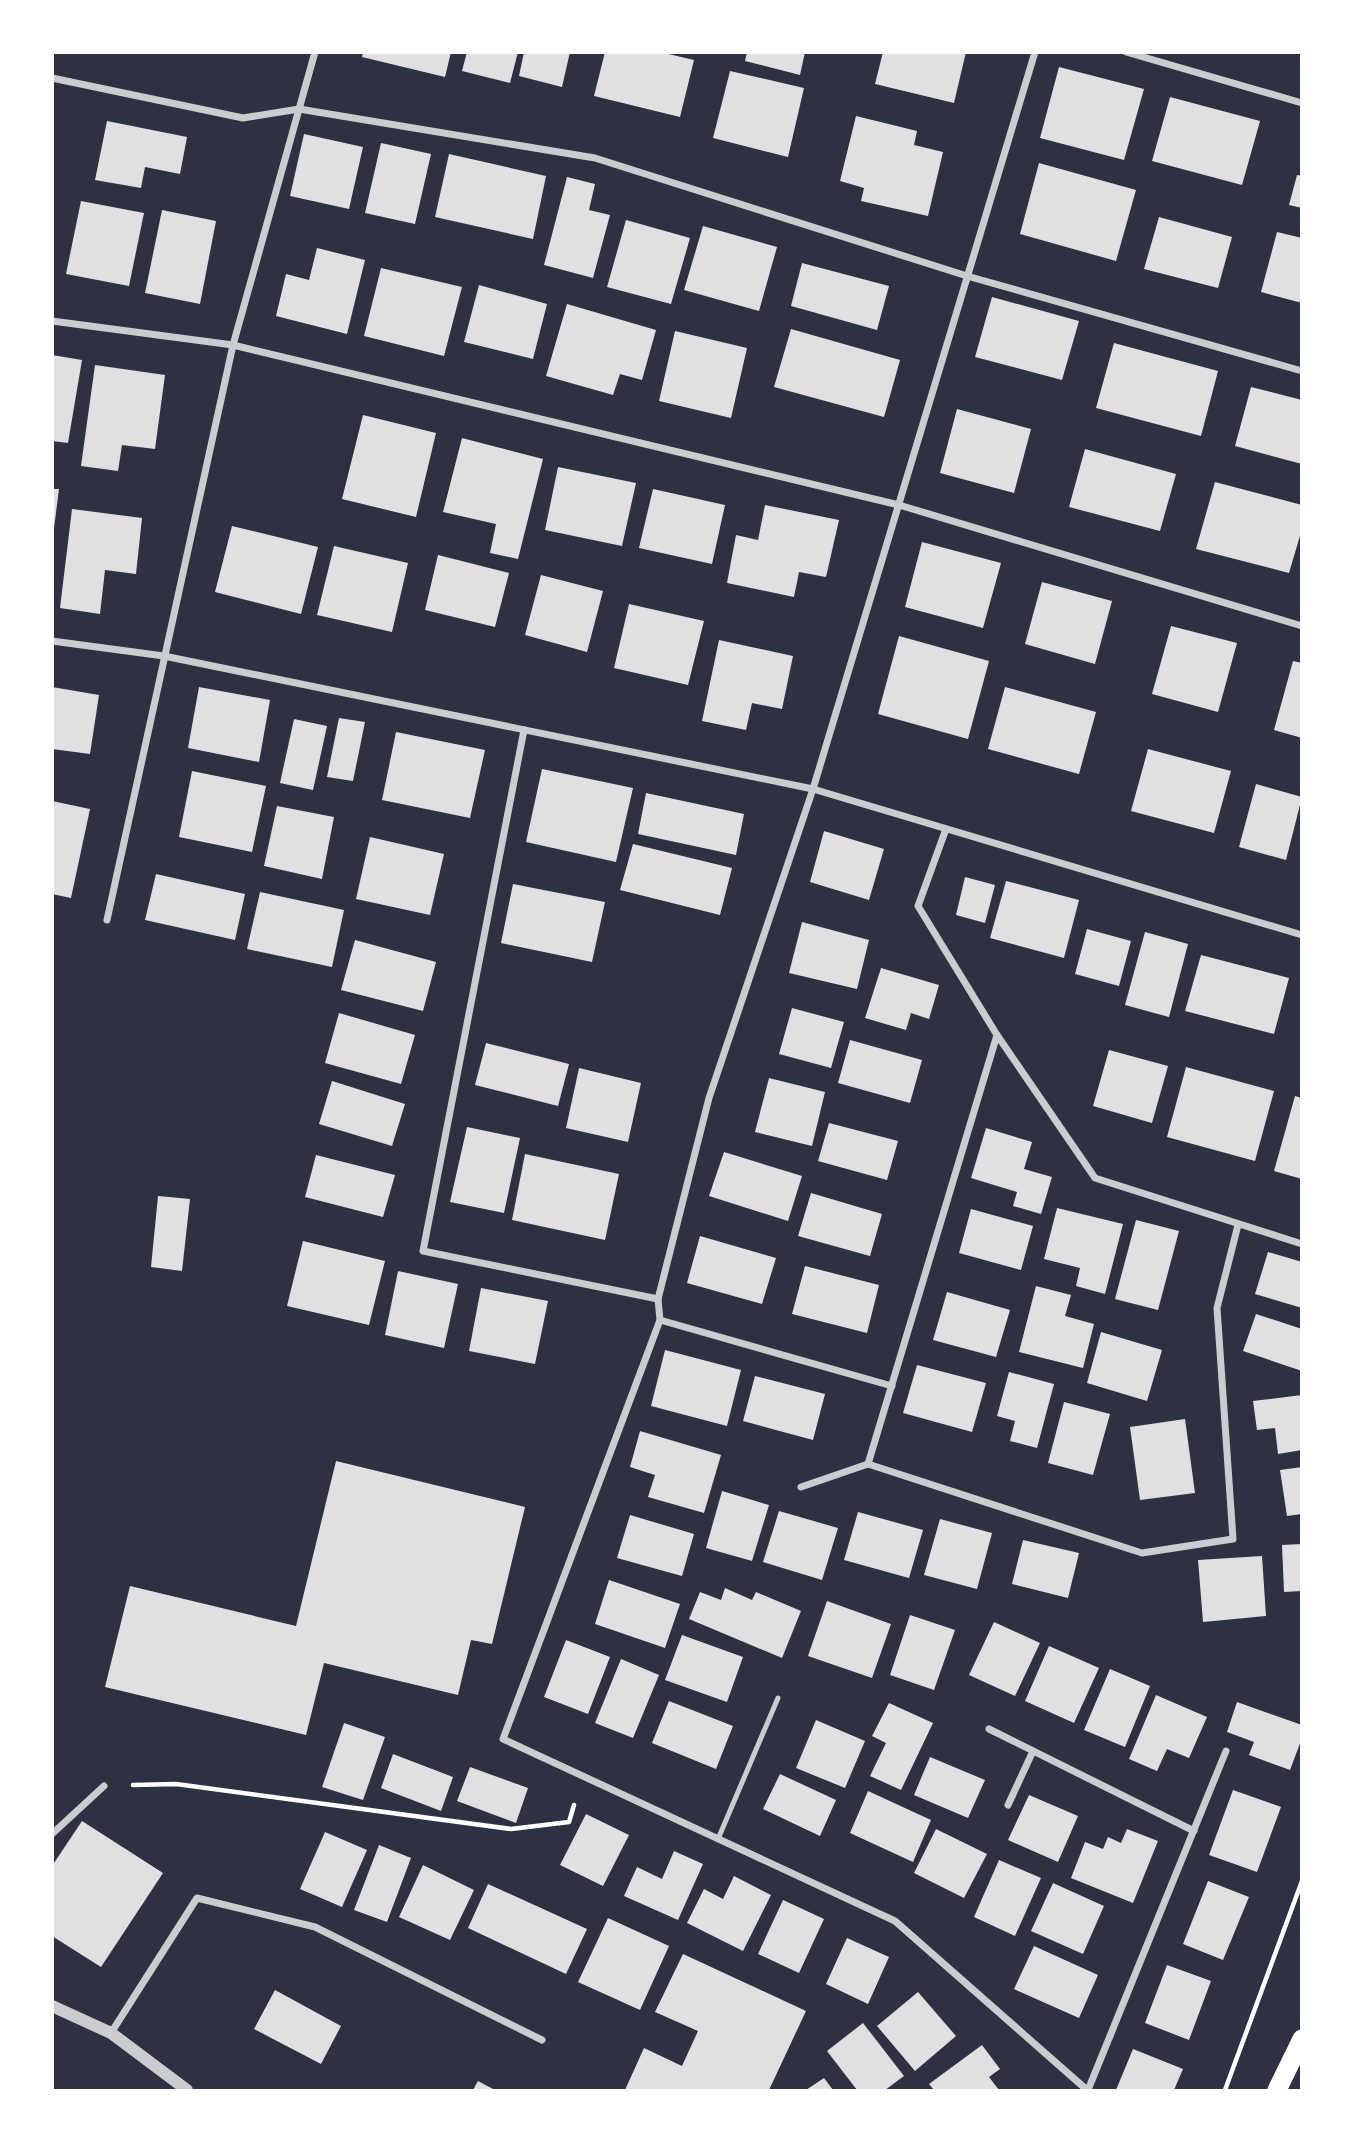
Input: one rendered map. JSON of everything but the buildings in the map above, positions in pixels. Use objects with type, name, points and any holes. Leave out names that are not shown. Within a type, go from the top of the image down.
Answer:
[{"type":"highway","points":[[1277,2091],[1301,2039]]},
{"type":"street","points":[[107,920],[233,345],[315,52]]},
{"type":"street","points":[[1034,52],[813,789],[709,1098],[658,1299],[660,1320],[503,1739],[895,1922],[1088,2091],[1226,1751]]},
{"type":"street","points":[[1126,52],[1301,103]]},
{"type":"street","points":[[52,78],[243,118],[299,109],[595,158],[967,276],[1301,371]]},
{"type":"street","points":[[52,321],[233,345],[899,505],[1301,626]]},
{"type":"street","points":[[52,640],[164,656],[813,789],[1301,935]]},
{"type":"street","points":[[524,730],[423,1251],[658,1299]]},
{"type":"street","points":[[946,829],[918,906],[997,1035],[1095,1178],[1301,1244]]},
{"type":"street","points":[[868,1464],[997,1035]]},
{"type":"street","points":[[801,1488],[868,1464],[1142,1553],[1233,1539],[1217,1308],[1238,1225]]},
{"type":"street","points":[[660,1320],[892,1386]]},
{"type":"street","points":[[989,1729],[1194,1831]]},
{"type":"street","points":[[1008,1805],[1033,1751]]},
{"type":"street","points":[[52,1834],[104,1786]]},
{"type":"street","points":[[111,2033],[197,1898],[315,1927],[542,2040]]},
{"type":"street","points":[[52,2006],[111,2033],[187,2091]]},
{"type":"lane","points":[[718,1839],[778,1698]]},
{"type":"path","points":[[104,1786],[176,1784],[511,1829],[569,1822],[583,1778]]},
{"type":"path","points":[[1225,2091],[1301,1881]]}]
